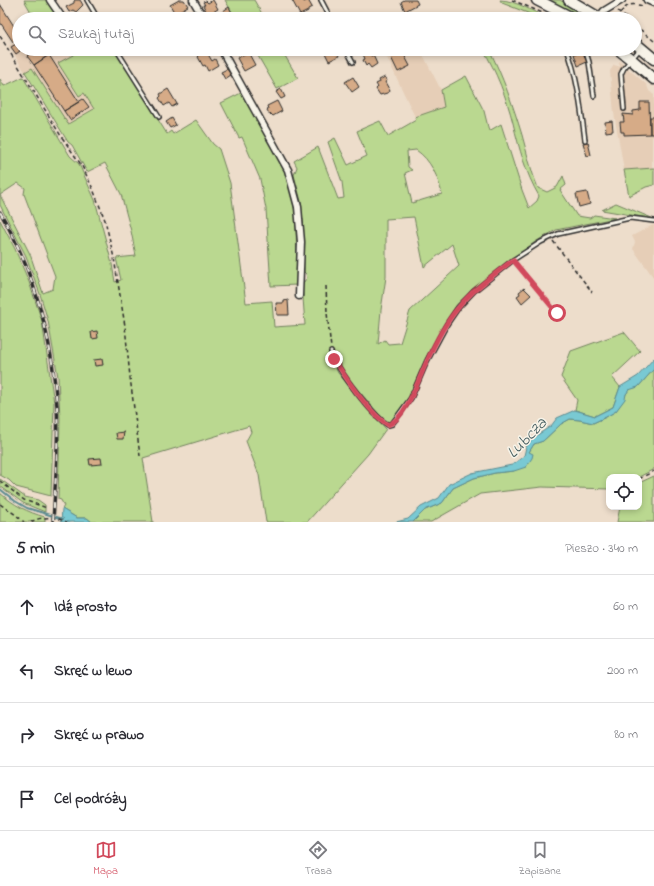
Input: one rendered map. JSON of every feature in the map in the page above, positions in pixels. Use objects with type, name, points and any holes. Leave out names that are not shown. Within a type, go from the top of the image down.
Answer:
[{"type":"highway","points":[[537,0],[560,12]]},
{"type":"highway","points":[[569,0],[589,12]]},
{"type":"highway","points":[[642,48],[654,59]]},
{"type":"highway","points":[[627,56],[654,79]]},
{"type":"street","points":[[50,0],[58,12]]},
{"type":"street","points":[[193,0],[200,12]]},
{"type":"street","points":[[603,12],[622,0]]},
{"type":"street","points":[[647,3],[654,3]]},
{"type":"street","points":[[225,56],[288,170],[298,207],[301,242],[299,296]]},
{"type":"lane","points":[[87,0],[94,12]]},
{"type":"lane","points":[[321,0],[327,12]]},
{"type":"lane","points":[[120,56],[159,117]]},
{"type":"lane","points":[[350,56],[353,62]]},
{"type":"lane","points":[[570,56],[575,70],[585,140]]},
{"type":"lane","points":[[587,56],[594,96]]},
{"type":"lane","points":[[624,109],[621,74],[634,56]]},
{"type":"lane","points":[[331,352],[345,377],[369,407],[383,422],[388,425],[392,424],[411,398],[427,361],[447,324],[458,308],[474,291],[513,260],[541,242],[576,230],[630,218],[654,221]]},
{"type":"path","points":[[512,0],[538,12]]},
{"type":"path","points":[[621,12],[627,5],[647,3]]},
{"type":"path","points":[[612,5],[619,12]]},
{"type":"path","points":[[642,31],[654,41]]},
{"type":"path","points":[[0,36],[12,56]]},
{"type":"path","points":[[12,56],[61,136],[82,166],[94,189],[105,220],[114,258],[125,326],[140,456]]},
{"type":"path","points":[[551,238],[592,292]]},
{"type":"path","points":[[513,260],[557,313]]},
{"type":"path","points":[[326,286],[331,352]]},
{"type":"path","points":[[642,477],[654,471]]},
{"type":"path","points":[[0,481],[24,500],[48,508]]},
{"type":"path","points":[[0,504],[24,522]]},
{"type":"path","points":[[31,522],[35,519],[56,518],[67,522]]},
{"type":"shaded area","points":[[15,56],[71,56],[59,63],[78,96],[84,92],[94,109],[68,124],[32,68],[25,72]]},
{"type":"shaded area","points":[[386,56],[424,56],[441,90],[444,107],[415,117]]},
{"type":"shaded area","points":[[619,61],[647,85],[649,91],[654,95],[652,168],[624,170],[614,113],[610,71],[614,65],[621,67]]},
{"type":"shaded area","points":[[653,225],[654,278],[633,249],[635,242],[632,236]]},
{"type":"green space","points":[[24,0],[47,0],[54,12],[31,12]]},
{"type":"green space","points":[[225,0],[254,0],[261,12],[232,12]]},
{"type":"green space","points":[[500,0],[519,4],[536,12],[525,12],[502,3]]},
{"type":"green space","points":[[546,0],[560,0],[580,12],[568,12]]},
{"type":"green space","points":[[71,56],[118,56],[167,134],[171,131],[173,134],[196,120],[213,144],[219,149],[230,183],[246,303],[272,301],[274,327],[305,325],[302,284],[307,278],[304,272],[301,201],[294,175],[297,167],[294,161],[318,147],[338,199],[344,198],[342,182],[328,142],[335,138],[348,165],[367,156],[357,131],[380,121],[388,136],[416,120],[415,117],[444,107],[441,90],[466,76],[484,111],[489,131],[501,124],[529,208],[537,201],[539,196],[523,161],[511,114],[497,76],[487,56],[492,56],[503,81],[515,113],[538,188],[547,192],[557,187],[563,176],[566,185],[560,190],[577,216],[590,218],[594,215],[615,218],[556,230],[535,242],[475,288],[457,304],[441,329],[427,356],[409,397],[391,422],[385,421],[346,376],[336,359],[332,361],[338,373],[386,429],[368,454],[307,522],[266,522],[259,475],[246,441],[251,432],[249,426],[143,458],[153,522],[92,522],[87,518],[77,518],[62,509],[64,506],[61,500],[58,499],[60,418],[58,377],[48,321],[26,256],[0,205],[0,195],[0,79],[4,86],[23,77],[70,156],[79,164],[95,200],[112,264],[115,282],[121,280],[116,258],[136,256],[121,194],[105,163],[87,172],[72,145],[68,142],[25,72],[32,68],[68,124],[94,109],[84,93],[79,96],[58,63]],"holes":[[[416,150],[433,169],[442,194],[412,203],[405,173],[412,170],[408,167],[407,151]],[[18,183],[25,188],[24,194],[55,276],[53,289],[43,293],[30,254],[0,195]],[[414,217],[424,267],[452,244],[459,266],[410,311],[400,343],[388,344],[385,340],[378,344],[386,277],[386,219]]]},
{"type":"green space","points":[[258,56],[285,56],[298,78],[277,89]]},
{"type":"green space","points":[[243,92],[288,175],[296,218],[297,285],[271,286],[266,209],[260,179],[242,137],[239,138],[221,103]]},
{"type":"green space","points":[[654,168],[654,185],[646,187],[629,196],[624,170]]},
{"type":"green space","points":[[616,203],[654,219],[602,210]]},
{"type":"green space","points":[[0,220],[15,249],[29,282],[42,321],[54,403],[51,496],[16,487],[9,480],[0,475]]},
{"type":"green space","points":[[624,332],[640,351],[612,377],[620,387],[613,407],[595,416],[575,410],[577,400],[561,377],[571,351]]},
{"type":"green space","points":[[654,369],[654,469],[642,475],[642,474],[606,474],[606,489],[542,487],[480,494],[431,522],[413,522],[425,510],[442,503],[453,488],[474,478],[495,473],[514,471],[534,444],[543,441],[561,424],[570,419],[593,423],[616,411],[629,389],[638,387]]},
{"type":"green space","points":[[654,476],[654,522],[617,522],[619,510],[642,510],[642,482]]},
{"type":"green space","points":[[0,479],[25,497],[38,500],[45,505],[45,512],[23,503],[0,486]]},
{"type":"green space","points":[[0,493],[21,508],[45,517],[45,522],[0,522]]},
{"type":"water","points":[[654,358],[654,369],[638,387],[629,390],[625,399],[616,411],[593,423],[570,419],[561,424],[543,441],[534,444],[529,452],[533,454],[532,458],[526,467],[514,471],[495,473],[474,478],[453,488],[442,503],[425,510],[413,522],[396,522],[408,519],[421,507],[439,498],[449,484],[472,473],[512,465],[524,456],[526,447],[533,438],[551,426],[557,418],[575,410],[595,416],[613,407],[620,387],[638,376]]},
{"type":"water","points":[[62,509],[77,518],[87,518],[92,522],[61,522]]},
{"type":"building","points":[[75,0],[80,0],[83,5],[76,12],[73,10],[69,12],[66,7],[74,3]]},
{"type":"building","points":[[179,0],[184,0],[188,6],[181,10],[182,12],[174,12],[170,5]]},
{"type":"building","points":[[213,0],[218,9],[213,12],[206,12],[203,2],[206,1],[208,3]]},
{"type":"building","points":[[292,0],[303,0],[304,2],[308,0],[312,7],[306,12],[298,12]]},
{"type":"building","points":[[404,0],[416,0],[418,4],[405,11],[401,2]]},
{"type":"building","points":[[0,4],[12,23],[12,40],[0,22]]},
{"type":"building","points":[[229,7],[232,12],[224,12]]},
{"type":"building","points":[[27,56],[48,56],[34,65]]},
{"type":"building","points":[[50,56],[79,102],[64,111],[34,65]]},
{"type":"building","points":[[209,56],[212,61],[215,59],[218,65],[208,71],[198,57]]},
{"type":"building","points":[[241,56],[250,56],[255,65],[244,71],[237,58]]},
{"type":"building","points":[[326,56],[339,56],[329,61]]},
{"type":"building","points":[[364,56],[373,56],[377,64],[371,68],[368,64],[366,66],[363,60],[365,59]]},
{"type":"building","points":[[390,56],[405,56],[410,66],[398,72]]},
{"type":"building","points":[[575,56],[585,56],[587,62],[578,66]]},
{"type":"building","points":[[227,69],[231,75],[225,79],[221,72]]},
{"type":"building","points":[[353,77],[359,87],[352,92],[345,82]]},
{"type":"building","points":[[385,77],[387,81],[385,82],[390,91],[380,95],[376,89],[378,87],[376,84],[380,82],[379,80]]},
{"type":"building","points":[[168,89],[177,104],[172,107],[169,103],[164,106],[159,98],[161,96],[160,94]]},
{"type":"building","points":[[281,89],[285,97],[281,99],[276,92]]},
{"type":"building","points":[[83,99],[89,107],[70,120],[64,111]]},
{"type":"building","points":[[277,101],[282,111],[273,116],[271,114],[270,115],[267,110],[267,106]]},
{"type":"building","points":[[640,102],[649,102],[650,134],[624,135],[624,132],[621,132],[620,122],[624,122],[623,114],[633,115],[633,111],[640,110]]},
{"type":"building","points":[[650,117],[654,117],[654,134],[650,134]]},
{"type":"building","points":[[172,118],[176,125],[170,128],[166,122]]},
{"type":"building","points":[[612,121],[613,131],[606,132],[605,122]]},
{"type":"building","points":[[588,142],[591,155],[587,156],[583,143]]},
{"type":"building","points":[[587,192],[590,204],[579,207],[576,194]]},
{"type":"building","points":[[524,288],[531,295],[522,303],[517,296]]},
{"type":"building","points":[[288,300],[289,315],[277,315],[276,303],[284,303],[284,301]]},
{"type":"building","points":[[97,331],[98,338],[92,339],[91,332]]},
{"type":"building","points":[[102,359],[103,365],[95,366],[94,360]]},
{"type":"building","points":[[124,432],[123,439],[117,439],[116,433]]},
{"type":"building","points":[[101,458],[102,464],[90,465],[89,459]]},
{"type":"waterway","name":"Lubcza","points":[[0,489],[27,508],[63,519]]},
{"type":"railway","points":[[0,212],[12,234],[32,281],[46,330],[51,355],[55,381],[58,435],[53,522]]},
{"type":"route","points":[[334,359],[345,377],[360,396],[383,422],[388,425],[392,424],[399,416],[411,398],[427,361],[447,324],[458,308],[474,291],[513,260],[557,313]]}]
